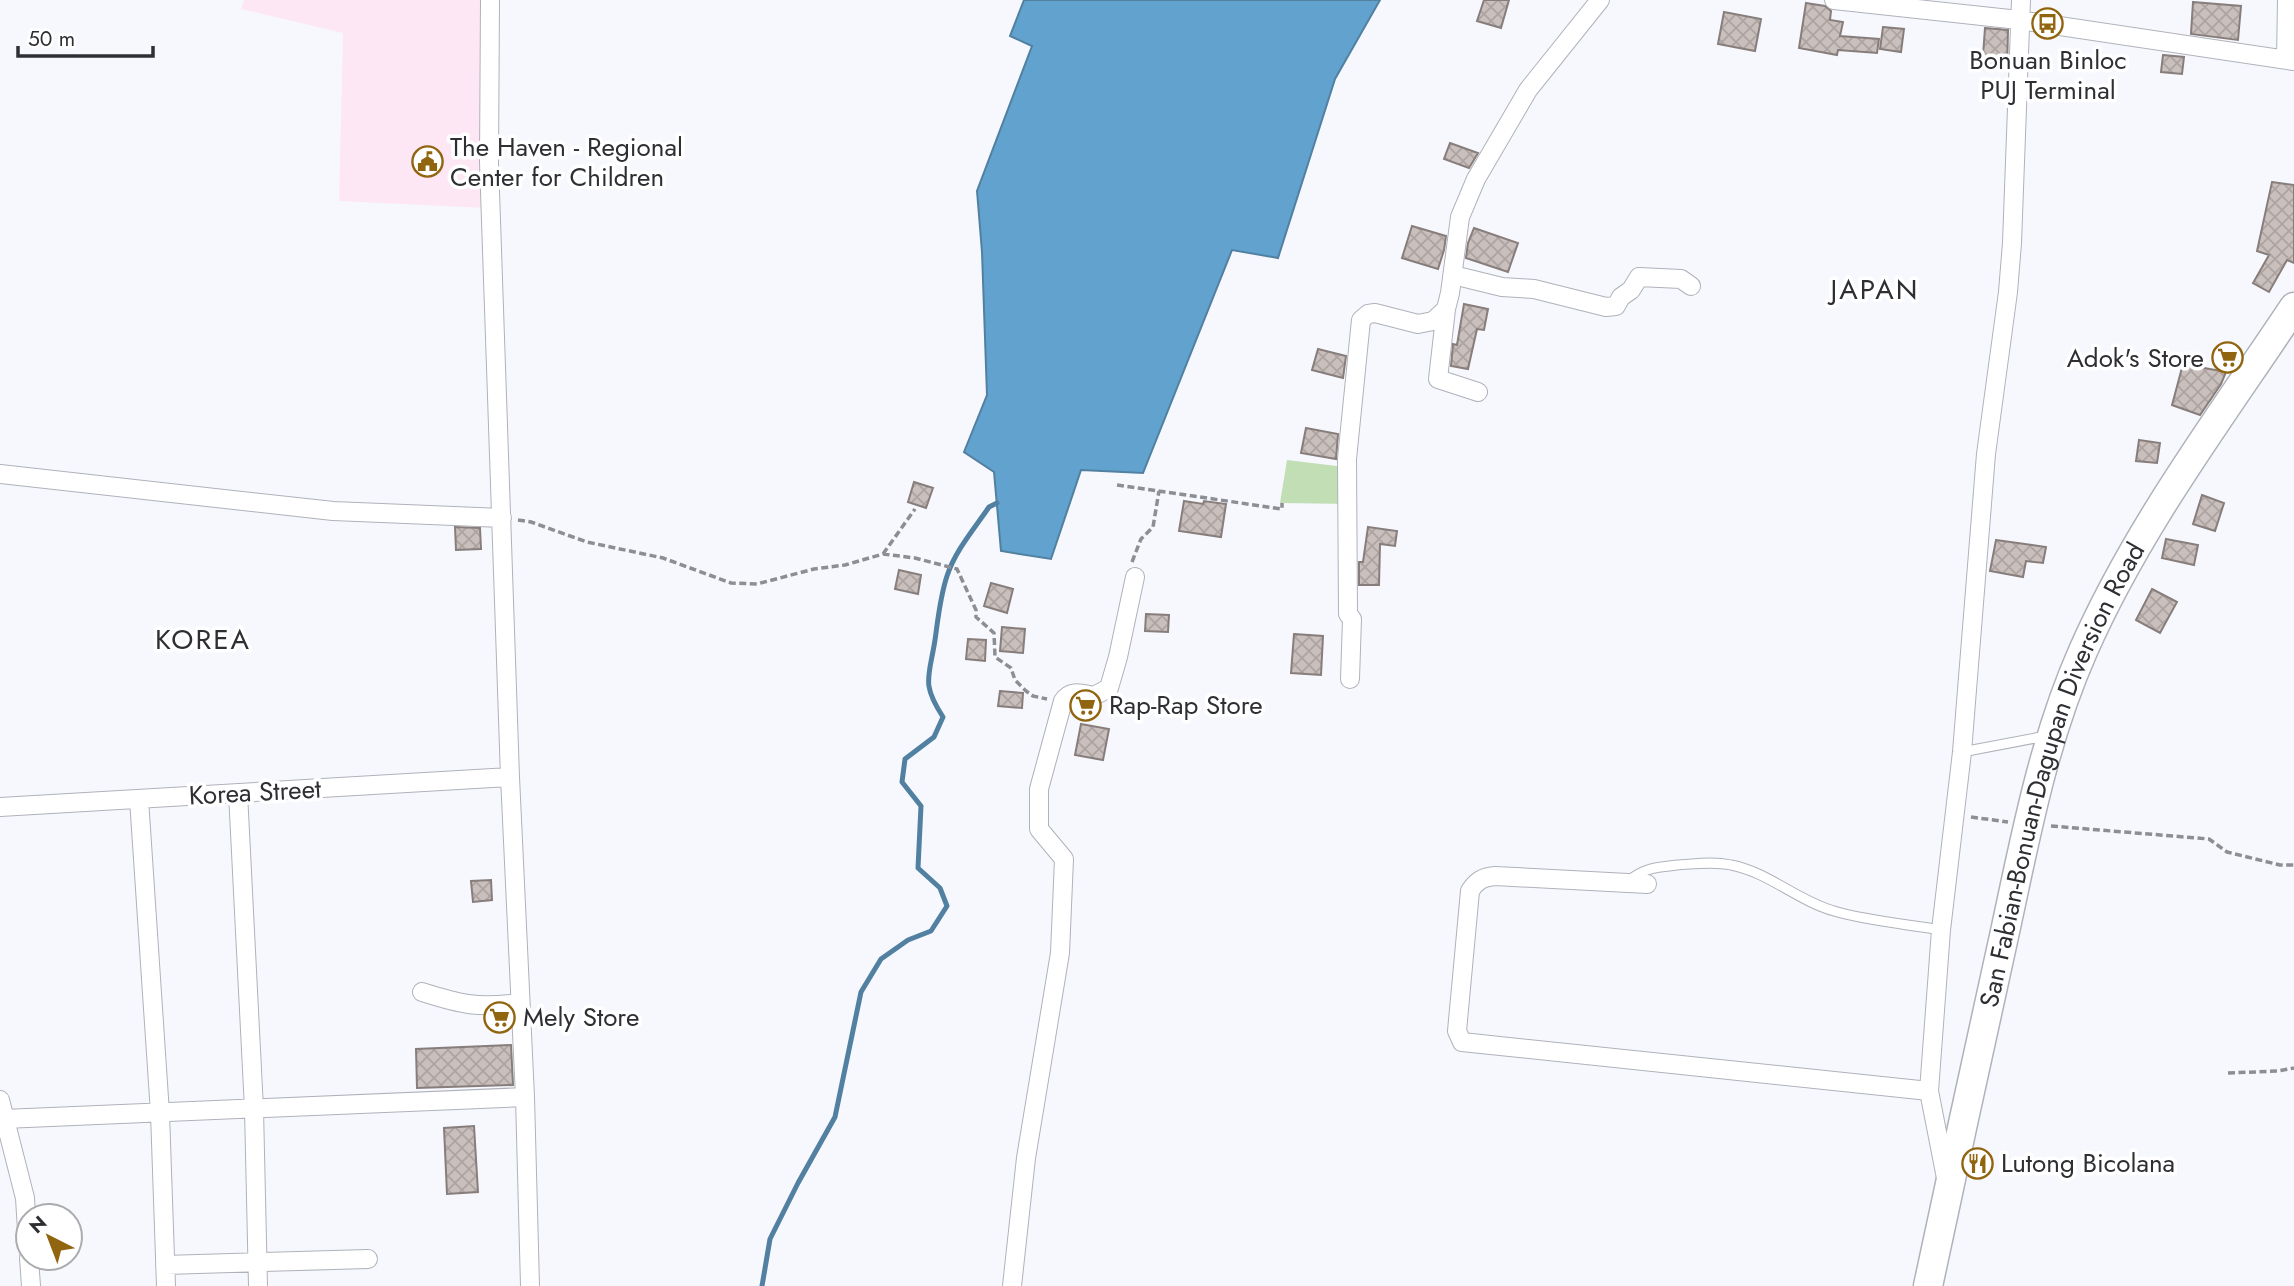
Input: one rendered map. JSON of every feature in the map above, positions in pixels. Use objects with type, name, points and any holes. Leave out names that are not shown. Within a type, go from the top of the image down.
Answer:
[{"type":"main road","name":"San Fabian-Bonuan-Dagupan Diversion Road","points":[[1928,1286],[2028,824],[2051,735],[2082,652],[2119,578],[2156,514],[2294,307]]},
{"type":"street","points":[[490,0],[489,162],[530,1286]]},
{"type":"street","points":[[1478,392],[1438,379],[1460,217],[1476,179],[1528,90],[1600,0]]},
{"type":"street","points":[[1834,0],[2019,20],[2290,61],[2287,0]]},
{"type":"street","points":[[1948,1191],[1929,1091],[1941,930],[1962,751],[1986,454],[2008,292],[2021,0]]},
{"type":"street","points":[[1453,275],[1502,286],[1534,289],[1606,307],[1616,306],[1639,277],[1681,279],[1691,286]]},
{"type":"street","points":[[1350,679],[1352,619],[1348,614],[1347,459],[1361,320],[1368,314],[1375,313],[1418,324],[1433,321],[1446,309]]},
{"type":"street","points":[[0,474],[333,511],[502,518]]},
{"type":"street","points":[[1012,1286],[1026,1158],[1060,953],[1064,859],[1039,829],[1039,789],[1063,701],[1071,693],[1094,696],[1109,688],[1135,578]]},
{"type":"street","name":"Korea Street","points":[[0,807],[510,777]]},
{"type":"street","points":[[238,793],[254,1109],[258,1286]]},
{"type":"street","points":[[139,799],[160,1112],[166,1286]]},
{"type":"street","points":[[1647,884],[1495,876],[1486,877],[1474,885],[1469,891],[1457,1031],[1462,1042],[1929,1091]]},
{"type":"street","points":[[422,992],[467,1005],[520,1003]]},
{"type":"street","points":[[4,1119],[525,1097]]},
{"type":"street","points":[[0,1100],[25,1202]]},
{"type":"street","points":[[165,1265],[368,1259]]},
{"type":"lane","points":[[1962,751],[2051,735]]},
{"type":"lane","points":[[1626,883],[1636,874],[1650,868],[1711,862],[1752,871],[1808,903],[1837,912],[1941,930]]},
{"type":"path","points":[[1117,485],[1282,509],[1282,503]]},
{"type":"path","points":[[1135,578],[1131,566],[1141,539],[1153,527],[1159,491]]},
{"type":"path","points":[[883,554],[915,509]]},
{"type":"path","points":[[502,518],[531,522],[587,542],[663,558],[731,583],[757,584],[883,554],[915,558],[957,569],[976,610],[975,618],[994,633],[995,657],[1011,668],[1015,680],[1033,696],[1063,701]]},
{"type":"path","points":[[1955,815],[2209,839],[2227,852],[2280,865],[2294,865]]},
{"type":"path","points":[[2228,1073],[2294,1068]]},
{"type":"shaded area","points":[[244,0],[483,0],[485,208],[339,201],[343,33],[241,9]]},
{"type":"green space","points":[[1287,460],[1353,468],[1353,504],[1280,503]]},
{"type":"water","points":[[1024,0],[1380,0],[1335,79],[1278,258],[1232,250],[1143,473],[1081,470],[1051,559],[1001,551],[994,472],[964,452],[987,395],[977,191],[1032,46],[1010,36]]},
{"type":"building","points":[[1484,0],[1509,0],[1501,28],[1477,21]]},
{"type":"building","points":[[2193,2],[2241,6],[2238,40],[2191,34]]},
{"type":"building","points":[[1806,3],[1825,6],[1831,11],[1830,20],[1843,22],[1840,36],[1879,39],[1877,53],[1838,50],[1837,55],[1799,48]]},
{"type":"building","points":[[1724,12],[1761,19],[1755,51],[1718,44]]},
{"type":"building","points":[[1883,27],[1904,29],[1901,52],[1880,49]]},
{"type":"building","points":[[1985,28],[2008,30],[2007,70],[1982,69]]},
{"type":"building","points":[[2163,55],[2184,57],[2182,74],[2161,72]]},
{"type":"building","points":[[1450,143],[1478,153],[1469,168],[1444,159]]},
{"type":"building","points":[[2272,182],[2294,185],[2294,263],[2287,260],[2269,292],[2253,283],[2269,255],[2257,251]]},
{"type":"building","points":[[1412,226],[1446,236],[1438,269],[1402,258]]},
{"type":"building","points":[[1474,228],[1518,243],[1508,272],[1466,258]]},
{"type":"building","points":[[1464,304],[1488,309],[1484,330],[1477,329],[1468,369],[1451,366],[1453,344],[1457,345]]},
{"type":"building","points":[[1318,349],[1346,356],[1343,378],[1312,370]]},
{"type":"building","points":[[2183,364],[2226,372],[2200,415],[2172,405]]},
{"type":"building","points":[[1306,428],[1338,434],[1336,459],[1301,453]]},
{"type":"building","points":[[2139,440],[2160,443],[2157,463],[2136,461]]},
{"type":"building","points":[[914,482],[933,488],[926,508],[908,502]]},
{"type":"building","points":[[2202,495],[2224,503],[2215,531],[2193,524]]},
{"type":"building","points":[[1184,501],[1226,504],[1221,537],[1179,531]]},
{"type":"building","points":[[455,527],[480,528],[481,549],[456,550]]},
{"type":"building","points":[[1368,527],[1397,531],[1395,546],[1380,544],[1379,585],[1359,585],[1359,562],[1363,562]]},
{"type":"building","points":[[2166,539],[2198,545],[2194,565],[2162,558]]},
{"type":"building","points":[[1996,540],[2046,547],[2043,563],[2026,561],[2023,577],[1990,571]]},
{"type":"building","points":[[899,570],[921,575],[918,594],[895,589]]},
{"type":"building","points":[[991,583],[1013,589],[1007,613],[984,606]]},
{"type":"building","points":[[2152,589],[2177,602],[2160,633],[2136,620]]},
{"type":"building","points":[[1146,614],[1169,615],[1168,632],[1145,631]]},
{"type":"building","points":[[1002,627],[1025,629],[1023,653],[1000,651]]},
{"type":"building","points":[[1294,634],[1323,636],[1321,675],[1291,673]]},
{"type":"building","points":[[968,639],[986,640],[985,661],[966,659]]},
{"type":"building","points":[[1000,691],[1023,693],[1022,708],[998,706]]},
{"type":"building","points":[[1081,724],[1109,729],[1103,760],[1075,755]]},
{"type":"building","points":[[491,880],[492,900],[473,902],[471,881]]},
{"type":"building","points":[[511,1045],[513,1085],[417,1088],[416,1049]]},
{"type":"building","points":[[474,1126],[478,1192],[447,1194],[444,1128]]},
{"type":"waterway","points":[[762,1286],[770,1239],[835,1117],[861,992],[881,959],[908,940],[931,931],[947,906],[940,888],[918,868],[921,806],[902,782],[905,759],[934,737],[943,717],[929,688],[929,672],[947,576],[965,540],[989,507],[997,503]]},
{"type":"place","name":"Bonuan Binloc PUJ Terminal","points":[[2048,24]]},
{"type":"place","name":"The Haven - Regional Center for Children","points":[[427,162]]},
{"type":"place","name":"Adok's Store","points":[[2227,358]]},
{"type":"place","name":"Rap-Rap Store","points":[[1086,705]]},
{"type":"place","name":"Mely Store","points":[[500,1017]]},
{"type":"place","name":"Lutong Bicolana","points":[[1978,1163]]},
{"type":"district","name":"JAPAN","points":[[1875,289]]},
{"type":"district","name":"KOREA","points":[[203,639]]}]
